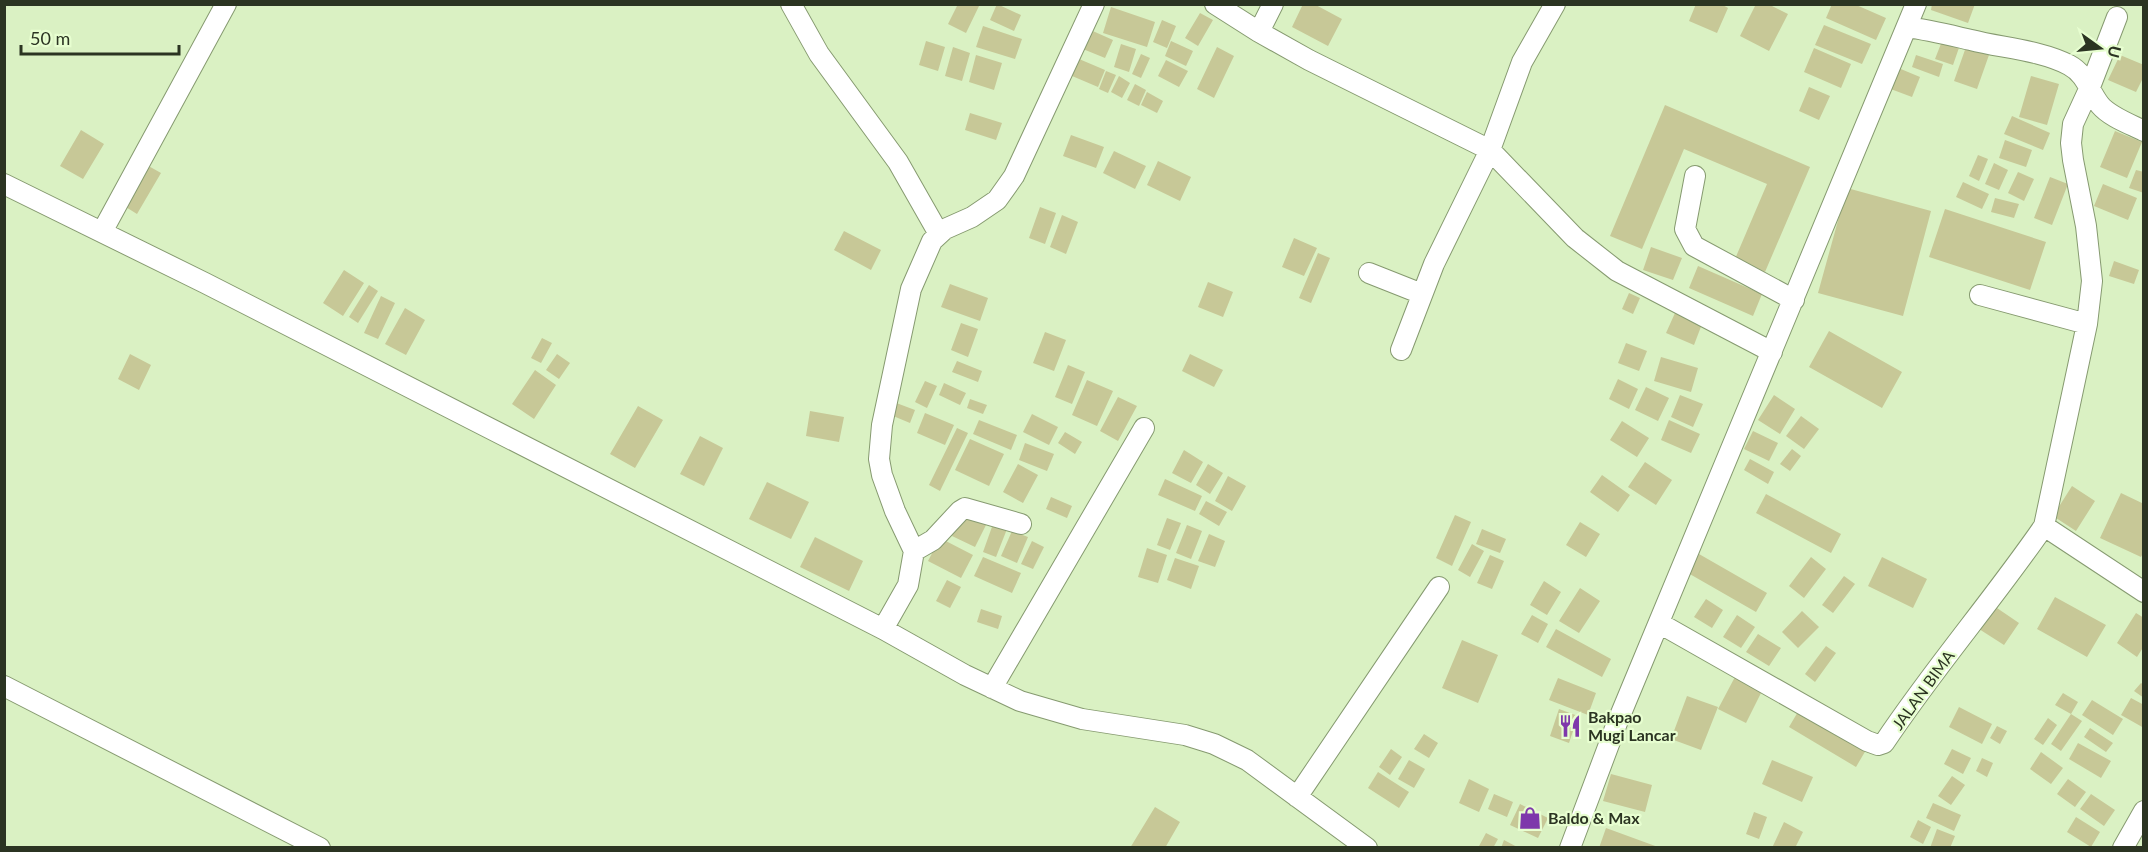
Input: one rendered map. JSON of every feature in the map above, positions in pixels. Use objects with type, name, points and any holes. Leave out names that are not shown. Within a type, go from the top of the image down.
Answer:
[{"type":"street","points":[[102,232],[225,4]]},
{"type":"street","points":[[791,4],[819,54],[898,162],[939,234]]},
{"type":"street","points":[[883,629],[908,585],[914,551],[895,511],[882,476],[879,459],[882,425],[911,289],[932,241],[945,229],[972,217],[997,200],[1014,176],[1094,4]]},
{"type":"street","points":[[1215,4],[1309,60],[1490,150],[1575,238],[1617,271],[1772,352]]},
{"type":"street","points":[[1259,32],[1273,4]]},
{"type":"street","points":[[1401,350],[1434,264],[1490,150],[1522,62],[1555,4]]},
{"type":"street","points":[[1570,848],[1617,723],[1916,4]]},
{"type":"street","points":[[2117,17],[2073,124],[2071,143],[2086,226],[2092,281],[2087,324],[2044,526],[2144,592]]},
{"type":"street","points":[[1908,27],[2016,49],[2070,66],[2082,75],[2101,106],[2109,113],[2144,131]]},
{"type":"street","points":[[1695,176],[1685,229],[1694,246],[1794,300]]},
{"type":"street","points":[[4,184],[257,309],[1020,701],[1082,719],[1185,735],[1214,744],[1247,760],[1367,848]]},
{"type":"street","points":[[1369,273],[1422,294]]},
{"type":"street","points":[[1980,295],[2087,324]]},
{"type":"street","points":[[992,688],[1144,428]]},
{"type":"street","points":[[914,551],[933,540],[965,508],[1021,524]]},
{"type":"street","name":"JALAN BIMA","points":[[1659,623],[1867,741],[1875,745],[1882,744],[2003,585],[2044,526]]},
{"type":"street","points":[[1297,797],[1439,587]]},
{"type":"street","points":[[4,686],[320,848]]},
{"type":"street","points":[[2123,848],[2141,820]]},
{"type":"building","points":[[958,4],[980,4],[966,33],[948,24]]},
{"type":"building","points":[[997,4],[1021,15],[1014,31],[990,20]]},
{"type":"building","points":[[1303,4],[1314,4],[1342,19],[1328,46],[1292,27]]},
{"type":"building","points":[[1696,4],[1721,4],[1728,8],[1717,33],[1689,21]]},
{"type":"building","points":[[1756,4],[1768,4],[1788,14],[1769,51],[1740,36]]},
{"type":"building","points":[[1832,4],[1854,4],[1886,18],[1876,40],[1826,18]]},
{"type":"building","points":[[1932,4],[1975,4],[1968,23],[1931,10]]},
{"type":"building","points":[[1111,7],[1155,22],[1147,47],[1103,33]]},
{"type":"building","points":[[1200,13],[1213,20],[1198,46],[1185,38]]},
{"type":"building","points":[[1162,20],[1176,26],[1167,48],[1153,42]]},
{"type":"building","points":[[1824,25],[1871,44],[1862,64],[1815,45]]},
{"type":"building","points":[[983,26],[1022,39],[1015,59],[976,47]]},
{"type":"building","points":[[1086,28],[1113,40],[1105,58],[1078,47]]},
{"type":"building","points":[[1944,36],[1961,42],[1953,65],[1935,59]]},
{"type":"building","points":[[926,41],[945,47],[938,71],[919,65]]},
{"type":"building","points":[[1171,41],[1193,51],[1186,66],[1165,56]]},
{"type":"building","points":[[1121,44],[1136,49],[1129,72],[1114,67]]},
{"type":"building","points":[[953,47],[970,53],[962,81],[945,76]]},
{"type":"building","points":[[1217,47],[1234,56],[1214,98],[1197,89]]},
{"type":"building","points":[[1966,47],[1989,55],[1977,89],[1954,81]]},
{"type":"building","points":[[1814,48],[1851,64],[1841,88],[1804,72]]},
{"type":"building","points":[[1141,54],[1150,58],[1141,78],[1132,74]]},
{"type":"building","points":[[976,55],[1002,63],[994,90],[969,82]]},
{"type":"building","points":[[1916,55],[1943,64],[1939,77],[1912,67]]},
{"type":"building","points":[[2120,55],[2144,65],[2144,76],[2136,92],[2108,80]]},
{"type":"building","points":[[1072,56],[1105,70],[1098,87],[1065,73]]},
{"type":"building","points":[[1166,60],[1188,71],[1179,87],[1158,76]]},
{"type":"building","points":[[1896,67],[1920,77],[1912,97],[1888,88]]},
{"type":"building","points":[[1106,71],[1116,75],[1108,93],[1099,89]]},
{"type":"building","points":[[1119,76],[1130,83],[1122,98],[1111,92]]},
{"type":"building","points":[[2031,76],[2059,84],[2047,125],[2019,117]]},
{"type":"building","points":[[1135,84],[1146,90],[1139,106],[1127,100]]},
{"type":"building","points":[[1809,87],[1830,96],[1819,120],[1799,111]]},
{"type":"building","points":[[1147,92],[1163,101],[1157,113],[1141,105]]},
{"type":"building","points":[[1665,105],[1810,167],[1765,272],[1735,259],[1767,184],[1684,149],[1642,249],[1610,236]]},
{"type":"building","points":[[970,113],[1002,123],[996,140],[965,130]]},
{"type":"building","points":[[2012,116],[2050,133],[2043,150],[2004,134]]},
{"type":"building","points":[[81,130],[104,144],[83,179],[60,166]]},
{"type":"building","points":[[2115,131],[2142,142],[2127,178],[2100,167]]},
{"type":"building","points":[[1071,135],[1104,147],[1096,168],[1063,156]]},
{"type":"building","points":[[2005,140],[2032,150],[2026,167],[1999,158]]},
{"type":"building","points":[[1114,151],[1146,166],[1135,189],[1103,173]]},
{"type":"building","points":[[1978,155],[1988,159],[1979,181],[1969,176]]},
{"type":"building","points":[[1158,161],[1191,177],[1180,201],[1147,185]]},
{"type":"building","points":[[1994,163],[2008,170],[1999,190],[1985,184]]},
{"type":"building","points":[[145,164],[161,173],[137,214],[121,204]]},
{"type":"building","points":[[2136,170],[2144,172],[2144,193],[2129,188]]},
{"type":"building","points":[[2018,172],[2034,179],[2024,201],[2008,193]]},
{"type":"building","points":[[2050,177],[2068,184],[2052,225],[2034,218]]},
{"type":"building","points":[[1963,182],[1989,194],[1982,209],[1956,197]]},
{"type":"building","points":[[2103,184],[2137,198],[2128,220],[2094,206]]},
{"type":"building","points":[[1847,188],[1931,211],[1903,316],[1818,293]]},
{"type":"building","points":[[1995,198],[2019,204],[2014,218],[1991,212]]},
{"type":"building","points":[[1040,207],[1056,213],[1045,244],[1029,238]]},
{"type":"building","points":[[1945,209],[2046,242],[2030,290],[1929,257]]},
{"type":"building","points":[[1062,215],[1078,222],[1066,254],[1050,247]]},
{"type":"building","points":[[844,231],[881,250],[871,270],[834,250]]},
{"type":"building","points":[[1294,238],[1317,248],[1304,276],[1282,267]]},
{"type":"building","points":[[1651,247],[1682,258],[1673,280],[1643,270]]},
{"type":"building","points":[[1318,253],[1330,258],[1311,303],[1299,298]]},
{"type":"building","points":[[2114,261],[2139,270],[2134,284],[2109,276]]},
{"type":"building","points":[[1698,266],[1762,294],[1753,316],[1689,288]]},
{"type":"building","points":[[344,270],[364,283],[343,316],[323,303]]},
{"type":"building","points":[[1208,282],[1233,292],[1223,317],[1198,307]]},
{"type":"building","points":[[950,284],[988,298],[980,321],[941,307]]},
{"type":"building","points":[[369,285],[378,291],[358,323],[349,317]]},
{"type":"building","points":[[1629,293],[1640,298],[1633,314],[1622,309]]},
{"type":"building","points":[[381,296],[395,303],[378,339],[364,333]]},
{"type":"building","points":[[405,308],[425,320],[406,355],[385,344]]},
{"type":"building","points":[[1675,313],[1702,324],[1694,345],[1666,333]]},
{"type":"building","points":[[961,323],[978,329],[968,357],[951,350]]},
{"type":"building","points":[[1829,331],[1902,372],[1882,408],[1809,367]]},
{"type":"building","points":[[1045,332],[1066,340],[1054,371],[1033,363]]},
{"type":"building","points":[[542,338],[552,343],[541,363],[531,358]]},
{"type":"building","points":[[1626,343],[1647,351],[1639,371],[1618,363]]},
{"type":"building","points":[[130,354],[151,365],[139,390],[118,379]]},
{"type":"building","points":[[557,354],[570,363],[559,379],[546,370]]},
{"type":"building","points":[[1190,354],[1223,370],[1214,387],[1182,371]]},
{"type":"building","points":[[1661,357],[1698,368],[1691,392],[1654,381]]},
{"type":"building","points":[[957,361],[982,371],[978,382],[952,372]]},
{"type":"building","points":[[1068,365],[1085,372],[1072,404],[1055,397]]},
{"type":"building","points":[[535,370],[556,385],[534,419],[512,404]]},
{"type":"building","points":[[1618,379],[1638,389],[1629,409],[1609,399]]},
{"type":"building","points":[[1087,380],[1113,391],[1097,426],[1072,415]]},
{"type":"building","points":[[925,381],[937,386],[927,408],[915,402]]},
{"type":"building","points":[[944,383],[966,393],[960,405],[939,395]]},
{"type":"building","points":[[1646,387],[1669,398],[1658,421],[1635,410]]},
{"type":"building","points":[[1680,395],[1703,404],[1693,427],[1671,417]]},
{"type":"building","points":[[1774,395],[1795,409],[1780,434],[1758,420]]},
{"type":"building","points":[[1118,397],[1137,406],[1118,441],[1100,431]]},
{"type":"building","points":[[970,399],[987,405],[983,414],[967,408]]},
{"type":"building","points":[[891,401],[915,410],[910,423],[886,413]]},
{"type":"building","points":[[638,406],[663,420],[635,468],[610,454]]},
{"type":"building","points":[[810,411],[844,417],[839,442],[806,436]]},
{"type":"building","points":[[925,413],[954,425],[945,445],[917,433]]},
{"type":"building","points":[[1032,414],[1058,427],[1049,445],[1023,432]]},
{"type":"building","points":[[1801,416],[1819,429],[1804,449],[1786,436]]},
{"type":"building","points":[[979,420],[1017,435],[1011,450],[973,434]]},
{"type":"building","points":[[1669,420],[1700,434],[1691,453],[1661,440]]},
{"type":"building","points":[[1622,421],[1649,438],[1637,457],[1610,440]]},
{"type":"building","points":[[957,428],[968,433],[940,491],[929,485]]},
{"type":"building","points":[[1753,431],[1778,443],[1769,461],[1744,449]]},
{"type":"building","points":[[1065,432],[1082,442],[1075,454],[1058,443]]},
{"type":"building","points":[[700,436],[723,448],[704,486],[680,474]]},
{"type":"building","points":[[970,439],[1004,454],[989,486],[955,470]]},
{"type":"building","points":[[1025,443],[1054,454],[1047,471],[1019,460]]},
{"type":"building","points":[[1792,449],[1801,456],[1790,471],[1780,464]]},
{"type":"building","points":[[1184,450],[1203,462],[1191,483],[1172,473]]},
{"type":"building","points":[[1750,459],[1774,472],[1768,484],[1744,470]]},
{"type":"building","points":[[1645,462],[1672,480],[1656,505],[1628,487]]},
{"type":"building","points":[[1018,464],[1038,475],[1023,503],[1003,492]]},
{"type":"building","points":[[1208,464],[1223,473],[1210,494],[1196,485]]},
{"type":"building","points":[[1602,475],[1630,495],[1618,512],[1590,492]]},
{"type":"building","points":[[1228,476],[1246,486],[1232,511],[1215,501]]},
{"type":"building","points":[[1165,479],[1202,496],[1195,511],[1158,495]]},
{"type":"building","points":[[767,482],[809,502],[791,539],[749,519]]},
{"type":"building","points":[[2072,486],[2095,501],[2076,531],[2053,516]]},
{"type":"building","points":[[2121,493],[2144,504],[2144,551],[2141,557],[2100,538]]},
{"type":"building","points":[[1766,494],[1841,534],[1831,553],[1756,513]]},
{"type":"building","points":[[1051,497],[1072,506],[1067,518],[1046,509]]},
{"type":"building","points":[[1206,501],[1227,512],[1219,526],[1199,514]]},
{"type":"building","points":[[965,509],[988,521],[975,547],[952,536]]},
{"type":"building","points":[[1455,515],[1471,522],[1452,566],[1436,558]]},
{"type":"building","points":[[1167,518],[1181,523],[1170,550],[1157,545]]},
{"type":"building","points":[[1580,522],[1600,534],[1586,557],[1566,545]]},
{"type":"building","points":[[993,524],[1007,529],[996,557],[983,552]]},
{"type":"building","points":[[1187,525],[1202,531],[1191,559],[1176,553]]},
{"type":"building","points":[[1482,529],[1506,539],[1500,553],[1476,544]]},
{"type":"building","points":[[1012,531],[1028,537],[1017,563],[1001,556]]},
{"type":"building","points":[[1209,534],[1225,541],[1215,567],[1198,561]]},
{"type":"building","points":[[815,537],[863,561],[849,591],[800,567]]},
{"type":"building","points":[[940,538],[973,555],[961,578],[928,561]]},
{"type":"building","points":[[1032,541],[1044,547],[1033,569],[1021,564]]},
{"type":"building","points":[[1472,544],[1484,551],[1470,577],[1458,570]]},
{"type":"building","points":[[1147,548],[1167,555],[1158,583],[1138,577]]},
{"type":"building","points":[[1699,554],[1767,593],[1756,612],[1688,573]]},
{"type":"building","points":[[1490,555],[1504,561],[1492,589],[1477,583]]},
{"type":"building","points":[[983,557],[1021,573],[1012,593],[974,576]]},
{"type":"building","points":[[1811,557],[1826,569],[1804,598],[1789,586]]},
{"type":"building","points":[[1882,557],[1927,579],[1913,608],[1868,586]]},
{"type":"building","points":[[1175,558],[1199,566],[1191,589],[1167,580]]},
{"type":"building","points":[[1844,576],[1855,584],[1833,613],[1822,605]]},
{"type":"building","points":[[947,580],[961,587],[950,608],[936,601]]},
{"type":"building","points":[[1544,581],[1561,592],[1547,615],[1530,605]]},
{"type":"building","points":[[1580,588],[1600,601],[1579,633],[1559,621]]},
{"type":"building","points":[[2055,597],[2106,625],[2087,657],[2037,629]]},
{"type":"building","points":[[1706,599],[1723,610],[1712,628],[1694,617]]},
{"type":"building","points":[[1994,606],[2019,623],[2004,645],[1979,629]]},
{"type":"building","points":[[981,609],[1002,616],[998,629],[977,622]]},
{"type":"building","points":[[1802,611],[1819,627],[1798,648],[1782,632]]},
{"type":"building","points":[[2136,613],[2144,618],[2144,646],[2137,657],[2117,643]]},
{"type":"building","points":[[1532,615],[1548,624],[1538,643],[1521,634]]},
{"type":"building","points":[[1737,615],[1755,627],[1741,648],[1723,637]]},
{"type":"building","points":[[1556,629],[1611,659],[1602,677],[1546,647]]},
{"type":"building","points":[[1758,634],[1781,648],[1769,666],[1746,652]]},
{"type":"building","points":[[1462,640],[1498,655],[1478,703],[1442,688]]},
{"type":"building","points":[[1826,646],[1836,653],[1815,682],[1805,674]]},
{"type":"building","points":[[1736,675],[1763,689],[1746,723],[1718,709]]},
{"type":"building","points":[[1558,678],[1596,693],[1588,715],[1549,700]]},
{"type":"building","points":[[2141,683],[2144,685],[2144,698],[2134,691]]},
{"type":"building","points":[[2063,693],[2078,702],[2071,714],[2055,705]]},
{"type":"building","points":[[1687,696],[1718,707],[1701,750],[1671,739]]},
{"type":"building","points":[[2131,698],[2144,705],[2144,728],[2121,715]]},
{"type":"building","points":[[2092,700],[2123,719],[2113,735],[2082,715]]},
{"type":"building","points":[[1959,707],[1992,724],[1982,744],[1949,727]]},
{"type":"building","points":[[1559,709],[1578,716],[1569,743],[1550,736]]},
{"type":"building","points":[[1799,710],[1866,750],[1856,767],[1789,727]]},
{"type":"building","points":[[2071,714],[2082,721],[2061,751],[2051,744]]},
{"type":"building","points":[[2048,718],[2057,725],[2043,745],[2034,739]]},
{"type":"building","points":[[1997,726],[2007,731],[2000,744],[1990,738]]},
{"type":"building","points":[[2090,728],[2113,743],[2106,752],[2084,737]]},
{"type":"building","points":[[1424,734],[1438,743],[1429,758],[1414,749]]},
{"type":"building","points":[[2078,743],[2111,761],[2101,778],[2069,759]]},
{"type":"building","points":[[1391,749],[1402,757],[1390,775],[1379,767]]},
{"type":"building","points":[[1952,749],[1971,758],[1963,774],[1944,764]]},
{"type":"building","points":[[2041,752],[2063,768],[2051,784],[2030,769]]},
{"type":"building","points":[[1982,758],[1993,763],[1987,777],[1976,771]]},
{"type":"building","points":[[1409,760],[1425,769],[1414,788],[1398,779]]},
{"type":"building","points":[[1772,760],[1813,777],[1802,802],[1762,784]]},
{"type":"building","points":[[1378,772],[1409,792],[1399,808],[1368,788]]},
{"type":"building","points":[[1611,774],[1652,785],[1645,812],[1603,801]]},
{"type":"building","points":[[1952,776],[1965,785],[1951,805],[1938,796]]},
{"type":"building","points":[[1469,779],[1489,789],[1479,812],[1459,803]]},
{"type":"building","points":[[2068,779],[2086,792],[2075,807],[2057,794]]},
{"type":"building","points":[[1494,794],[1513,802],[1507,817],[1488,809]]},
{"type":"building","points":[[2091,794],[2115,810],[2104,826],[2080,809]]},
{"type":"building","points":[[1933,803],[1961,815],[1954,831],[1926,818]]},
{"type":"building","points":[[1520,804],[1548,818],[1538,838],[1510,825]]},
{"type":"building","points":[[1155,807],[1180,822],[1165,848],[1130,848]]},
{"type":"building","points":[[1754,812],[1767,817],[1759,839],[1746,834]]},
{"type":"building","points":[[2076,817],[2100,832],[2091,847],[2067,832]]},
{"type":"building","points":[[1918,820],[1931,827],[1923,844],[1910,837]]},
{"type":"building","points":[[1784,822],[1803,832],[1795,848],[1772,848]]},
{"type":"building","points":[[1606,828],[1658,847],[1658,848],[1599,848]]},
{"type":"building","points":[[1937,829],[1955,836],[1950,848],[1930,848]]},
{"type":"building","points":[[1486,833],[1498,839],[1493,848],[1478,848]]},
{"type":"building","points":[[1504,840],[1519,848],[1501,848]]},
{"type":"place","name":"Bakpao Mugi Lancar","points":[[1570,726]]},
{"type":"place","name":"Baldo & Max","points":[[1530,818]]}]
